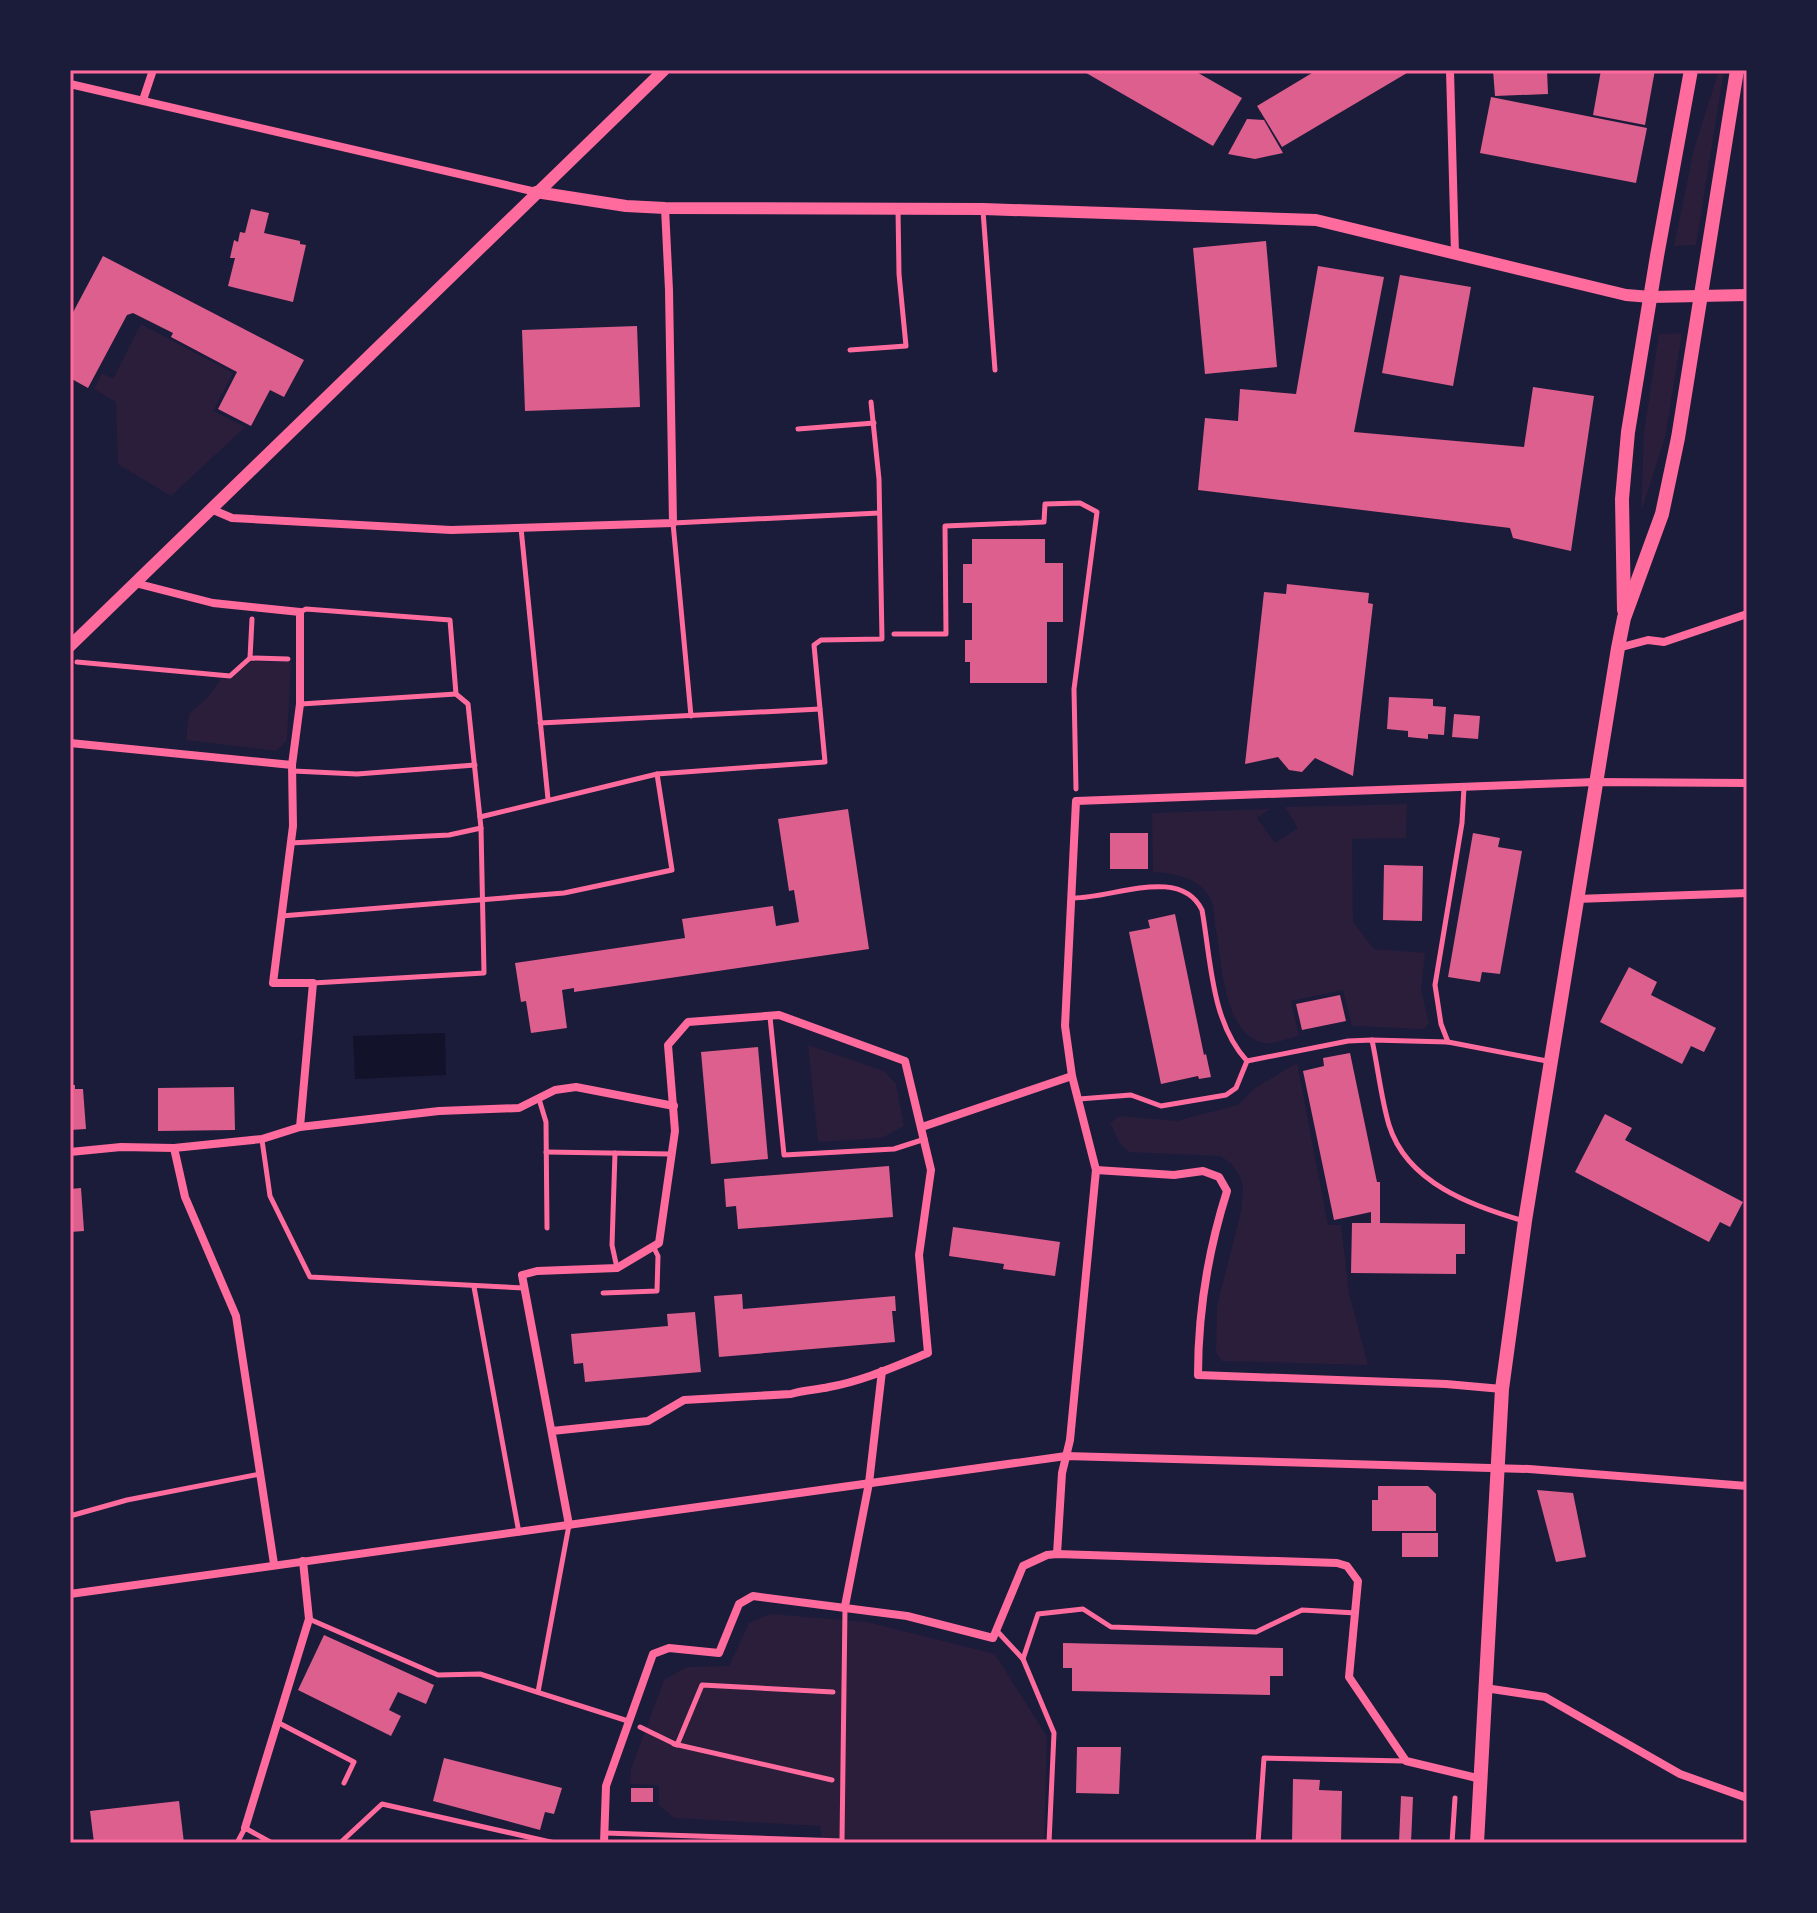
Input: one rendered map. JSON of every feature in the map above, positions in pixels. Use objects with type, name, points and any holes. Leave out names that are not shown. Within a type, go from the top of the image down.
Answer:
[{"type":"main road","points":[[1624,618],[1622,499],[1628,432],[1691,70]]},
{"type":"main road","points":[[1477,1843],[1502,1389],[1525,1221],[1618,648],[1624,618],[1662,514],[1678,438],[1737,70]]},
{"type":"street","points":[[143,100],[153,70]]},
{"type":"street","points":[[70,646],[664,70]]},
{"type":"street","points":[[1450,70],[1455,254]]},
{"type":"street","points":[[70,84],[536,192],[626,206],[983,209],[1316,220],[1626,295],[1747,295]]},
{"type":"street","points":[[211,509],[232,518],[451,530],[673,523],[665,208]]},
{"type":"street","points":[[135,583],[213,603],[300,612],[300,704],[292,768],[293,826],[273,983],[313,983],[300,1127]]},
{"type":"street","points":[[1618,648],[1648,640],[1664,642],[1747,614]]},
{"type":"street","points":[[70,743],[292,768]]},
{"type":"street","points":[[1057,1554],[1062,1473],[1096,1170],[1072,1076],[1065,1026],[1076,801],[1595,782],[1747,783]]},
{"type":"street","points":[[1576,899],[1747,893]]},
{"type":"street","points":[[552,1431],[648,1421],[684,1400],[791,1394],[828,1387],[928,1353],[919,1255],[931,1170],[905,1061],[779,1015],[688,1022],[668,1045],[675,1131],[659,1243],[617,1268],[537,1271],[522,1275],[569,1525]]},
{"type":"street","points":[[922,1127],[1072,1076]]},
{"type":"street","points":[[70,1152],[121,1147],[174,1148],[262,1139],[300,1127],[439,1111],[519,1108],[555,1090],[576,1087],[674,1106]]},
{"type":"street","points":[[174,1148],[185,1197],[236,1316],[274,1564]]},
{"type":"street","points":[[1096,1170],[1174,1175],[1203,1171],[1219,1177],[1227,1191],[1213,1234],[1202,1303],[1198,1375],[1446,1384],[1502,1389]]},
{"type":"street","points":[[845,1606],[869,1483],[882,1371]]},
{"type":"street","points":[[70,1594],[1066,1456],[1497,1468],[1747,1486]]},
{"type":"street","points":[[604,1843],[606,1786],[653,1654],[669,1648],[719,1653],[739,1604],[753,1596],[907,1616],[993,1638],[1023,1566],[1057,1554],[1337,1563],[1347,1566],[1358,1581],[1349,1677],[1406,1761],[1481,1779]]},
{"type":"street","points":[[245,1828],[309,1619],[303,1561]]},
{"type":"street","points":[[1485,1688],[1545,1697],[1680,1774],[1747,1798]]},
{"type":"lane","points":[[850,350],[906,346],[899,274],[898,208]]},
{"type":"lane","points":[[983,209],[995,370]]},
{"type":"lane","points":[[480,817],[657,774],[825,762],[814,645],[821,640],[882,639],[879,479],[871,402]]},
{"type":"lane","points":[[798,429],[874,423]]},
{"type":"lane","points":[[691,716],[673,523],[879,513]]},
{"type":"lane","points":[[521,528],[548,799]]},
{"type":"lane","points":[[300,612],[306,609],[450,620],[456,694]]},
{"type":"lane","points":[[300,704],[456,694],[468,704],[481,828],[484,973],[313,983]]},
{"type":"lane","points":[[540,723],[820,709]]},
{"type":"lane","points":[[292,768],[357,774],[475,765]]},
{"type":"lane","points":[[280,917],[564,893],[672,870],[657,774]]},
{"type":"lane","points":[[1448,1042],[1441,1024],[1435,985],[1462,823],[1464,787]]},
{"type":"lane","points":[[289,844],[449,835],[481,828]]},
{"type":"lane","points":[[1071,898],[1091,898],[1161,885],[1177,886],[1197,901],[1202,910],[1221,1016],[1227,1034],[1247,1061]]},
{"type":"lane","points":[[770,1016],[784,1155],[894,1149],[925,1139]]},
{"type":"lane","points":[[1372,1040],[1390,1126],[1399,1147],[1416,1166],[1449,1193],[1489,1211],[1525,1221]]},
{"type":"lane","points":[[1247,1061],[1348,1041],[1372,1040],[1448,1042],[1552,1062]]},
{"type":"lane","points":[[1079,1099],[1131,1095],[1161,1106],[1226,1095],[1236,1088],[1247,1061]]},
{"type":"lane","points":[[539,1098],[546,1122],[547,1228]]},
{"type":"lane","points":[[262,1139],[270,1196],[310,1277],[525,1288]]},
{"type":"lane","points":[[546,1152],[671,1154]]},
{"type":"lane","points":[[615,1153],[612,1245],[617,1268]]},
{"type":"lane","points":[[603,1293],[657,1291],[658,1256],[653,1246]]},
{"type":"lane","points":[[474,1287],[519,1533]]},
{"type":"lane","points":[[70,1516],[127,1500],[260,1474]]},
{"type":"lane","points":[[538,1692],[569,1525]]},
{"type":"lane","points":[[604,1833],[842,1842],[845,1606]]},
{"type":"lane","points":[[1023,1659],[1038,1614],[1083,1609],[1111,1627],[1256,1632],[1302,1610],[1356,1613]]},
{"type":"lane","points":[[309,1619],[438,1675],[480,1674],[628,1721]]},
{"type":"lane","points":[[997,1631],[1023,1659],[1054,1733],[1049,1843]]},
{"type":"lane","points":[[277,1722],[354,1762],[344,1783]]},
{"type":"lane","points":[[1258,1843],[1264,1758],[1406,1761]]},
{"type":"lane","points":[[340,1843],[382,1804],[555,1843]]},
{"type":"lane","points":[[237,1843],[245,1828],[272,1843]]},
{"type":"path","points":[[881,634],[946,634],[945,526],[1044,522],[1045,504],[1080,503],[1097,512],[1074,689],[1076,801]]},
{"type":"path","points":[[250,658],[252,608]]},
{"type":"path","points":[[76,662],[230,676],[250,658],[300,660]]},
{"type":"path","points":[[673,1743],[677,1745],[702,1685],[844,1692]]},
{"type":"path","points":[[628,1721],[673,1743],[843,1783]]},
{"type":"path","points":[[1452,1843],[1455,1798]]},
{"type":"shaded area","points":[[1719,70],[1724,70],[1696,245],[1674,246],[1694,149]]},
{"type":"shaded area","points":[[141,324],[233,373],[213,411],[245,427],[171,496],[118,464],[116,402],[94,389],[102,373],[113,379]]},
{"type":"shaded area","points":[[1682,333],[1665,438],[1641,512],[1644,432],[1659,334]]},
{"type":"shaded area","points":[[251,661],[291,662],[287,740],[276,751],[186,740],[189,714],[208,697],[221,679],[230,679]]},
{"type":"shaded area","points":[[1407,804],[1406,838],[1352,839],[1353,922],[1374,949],[1425,953],[1421,990],[1429,1023],[1424,1029],[1352,1026],[1343,990],[1291,1001],[1299,1036],[1263,1043],[1249,1036],[1239,1025],[1226,993],[1211,900],[1194,882],[1178,875],[1153,872],[1152,813],[1270,809],[1257,818],[1275,843],[1298,828],[1285,807]]},
{"type":"shaded area","points":[[445,1033],[446,1075],[355,1079],[353,1036]]},
{"type":"shaded area","points":[[808,1045],[884,1071],[896,1084],[904,1126],[882,1138],[818,1142]]},
{"type":"shaded area","points":[[1297,1063],[1328,1225],[1341,1225],[1349,1293],[1368,1365],[1222,1361],[1216,1353],[1217,1306],[1241,1212],[1243,1189],[1240,1176],[1232,1164],[1220,1156],[1129,1152],[1119,1142],[1110,1123],[1120,1116],[1176,1121],[1238,1105],[1255,1088]]},
{"type":"shaded area","points":[[770,1614],[867,1622],[995,1654],[1047,1737],[1044,1843],[822,1843],[820,1826],[674,1818],[659,1805],[659,1785],[630,1784],[631,1769],[664,1680],[687,1667],[729,1666],[749,1623]]},
{"type":"building","points":[[1081,70],[1193,70],[1242,98],[1213,146]]},
{"type":"building","points":[[1317,70],[1412,70],[1282,147],[1257,106]]},
{"type":"building","points":[[1493,70],[1547,70],[1548,94],[1495,96]]},
{"type":"building","points":[[1601,70],[1655,70],[1645,125],[1593,115]]},
{"type":"building","points":[[1491,97],[1647,128],[1636,183],[1480,153]]},
{"type":"building","points":[[1247,119],[1264,120],[1283,153],[1255,159],[1228,154]]},
{"type":"building","points":[[251,209],[269,213],[264,233],[306,245],[293,302],[228,286],[235,258],[230,258],[234,240],[238,242],[240,232],[245,233]]},
{"type":"building","points":[[1266,241],[1277,367],[1205,374],[1193,248]]},
{"type":"building","points":[[103,256],[304,360],[284,397],[270,390],[251,426],[218,409],[237,372],[133,313],[127,315],[88,388],[70,378],[70,318]]},
{"type":"building","points":[[1318,266],[1384,277],[1354,432],[1524,447],[1533,387],[1594,396],[1571,551],[1513,538],[1510,528],[1198,490],[1205,418],[1238,421],[1240,389],[1296,394]]},
{"type":"building","points":[[1400,275],[1471,287],[1453,386],[1382,373]]},
{"type":"building","points":[[637,326],[640,407],[525,411],[522,330]]},
{"type":"building","points":[[972,539],[1045,539],[1045,563],[1063,563],[1063,622],[1047,622],[1047,683],[970,683],[970,662],[965,662],[965,640],[972,640],[972,603],[963,603],[963,564],[972,564]]},
{"type":"building","points":[[1287,584],[1369,593],[1368,603],[1373,604],[1353,776],[1315,758],[1302,772],[1289,770],[1278,757],[1245,764],[1264,592],[1286,594]]},
{"type":"building","points":[[1389,697],[1433,699],[1433,706],[1446,707],[1444,735],[1428,734],[1428,739],[1408,737],[1408,731],[1387,729]]},
{"type":"building","points":[[1454,714],[1480,716],[1478,739],[1452,737]]},
{"type":"building","points":[[848,809],[869,949],[574,992],[574,988],[562,990],[567,1028],[531,1033],[526,1001],[521,1002],[515,963],[685,938],[682,919],[773,906],[776,926],[799,922],[794,890],[789,891],[778,819]]},
{"type":"building","points":[[1110,833],[1148,833],[1148,869],[1110,869]]},
{"type":"building","points":[[1473,833],[1500,838],[1498,847],[1522,851],[1500,974],[1482,972],[1480,982],[1448,977]]},
{"type":"building","points":[[1384,865],[1423,866],[1422,921],[1383,920]]},
{"type":"building","points":[[1175,914],[1211,1077],[1199,1079],[1198,1076],[1161,1084],[1129,932],[1150,928],[1148,920]]},
{"type":"building","points":[[1629,967],[1657,982],[1651,995],[1716,1028],[1704,1052],[1691,1046],[1682,1064],[1600,1022]]},
{"type":"building","points":[[1340,995],[1346,1021],[1302,1030],[1296,1004]]},
{"type":"building","points":[[758,1047],[768,1159],[711,1164],[701,1052]]},
{"type":"building","points":[[1350,1053],[1377,1182],[1380,1182],[1380,1223],[1465,1224],[1465,1254],[1456,1254],[1456,1274],[1351,1273],[1352,1223],[1371,1223],[1371,1212],[1334,1220],[1303,1071],[1324,1066],[1323,1058]]},
{"type":"building","points":[[70,1085],[83,1089],[86,1129],[70,1130]]},
{"type":"building","points":[[234,1087],[235,1130],[158,1131],[158,1088]]},
{"type":"building","points":[[1605,1114],[1632,1128],[1625,1140],[1743,1202],[1730,1227],[1720,1222],[1709,1242],[1575,1172]]},
{"type":"building","points":[[889,1166],[893,1217],[738,1229],[736,1206],[726,1207],[724,1179]]},
{"type":"building","points":[[81,1188],[84,1231],[70,1232],[70,1189]]},
{"type":"building","points":[[953,1227],[1060,1242],[1055,1276],[1003,1269],[1004,1264],[949,1256]]},
{"type":"building","points":[[742,1294],[743,1309],[895,1296],[896,1311],[892,1311],[895,1342],[719,1357],[714,1296]]},
{"type":"building","points":[[695,1312],[701,1372],[585,1382],[583,1363],[574,1364],[571,1334],[668,1326],[667,1314]]},
{"type":"building","points":[[1378,1486],[1428,1486],[1436,1494],[1436,1531],[1372,1531],[1372,1500],[1378,1500]]},
{"type":"building","points":[[1537,1490],[1573,1493],[1586,1557],[1556,1562]]},
{"type":"building","points":[[1402,1533],[1438,1533],[1438,1557],[1402,1557]]},
{"type":"building","points":[[324,1635],[434,1685],[426,1704],[398,1692],[389,1710],[401,1716],[391,1736],[298,1690]]},
{"type":"building","points":[[1063,1643],[1283,1648],[1283,1676],[1270,1676],[1270,1695],[1072,1691],[1072,1668],[1063,1668]]},
{"type":"building","points":[[1077,1747],[1121,1747],[1119,1794],[1076,1793]]},
{"type":"building","points":[[444,1758],[562,1788],[554,1814],[545,1812],[540,1830],[433,1801]]},
{"type":"building","points":[[1293,1779],[1320,1780],[1319,1790],[1342,1791],[1341,1843],[1292,1843]]},
{"type":"building","points":[[631,1788],[653,1788],[653,1802],[631,1802]]},
{"type":"building","points":[[1401,1796],[1413,1797],[1411,1843],[1399,1843]]},
{"type":"building","points":[[179,1801],[184,1843],[94,1843],[90,1811]]}]
